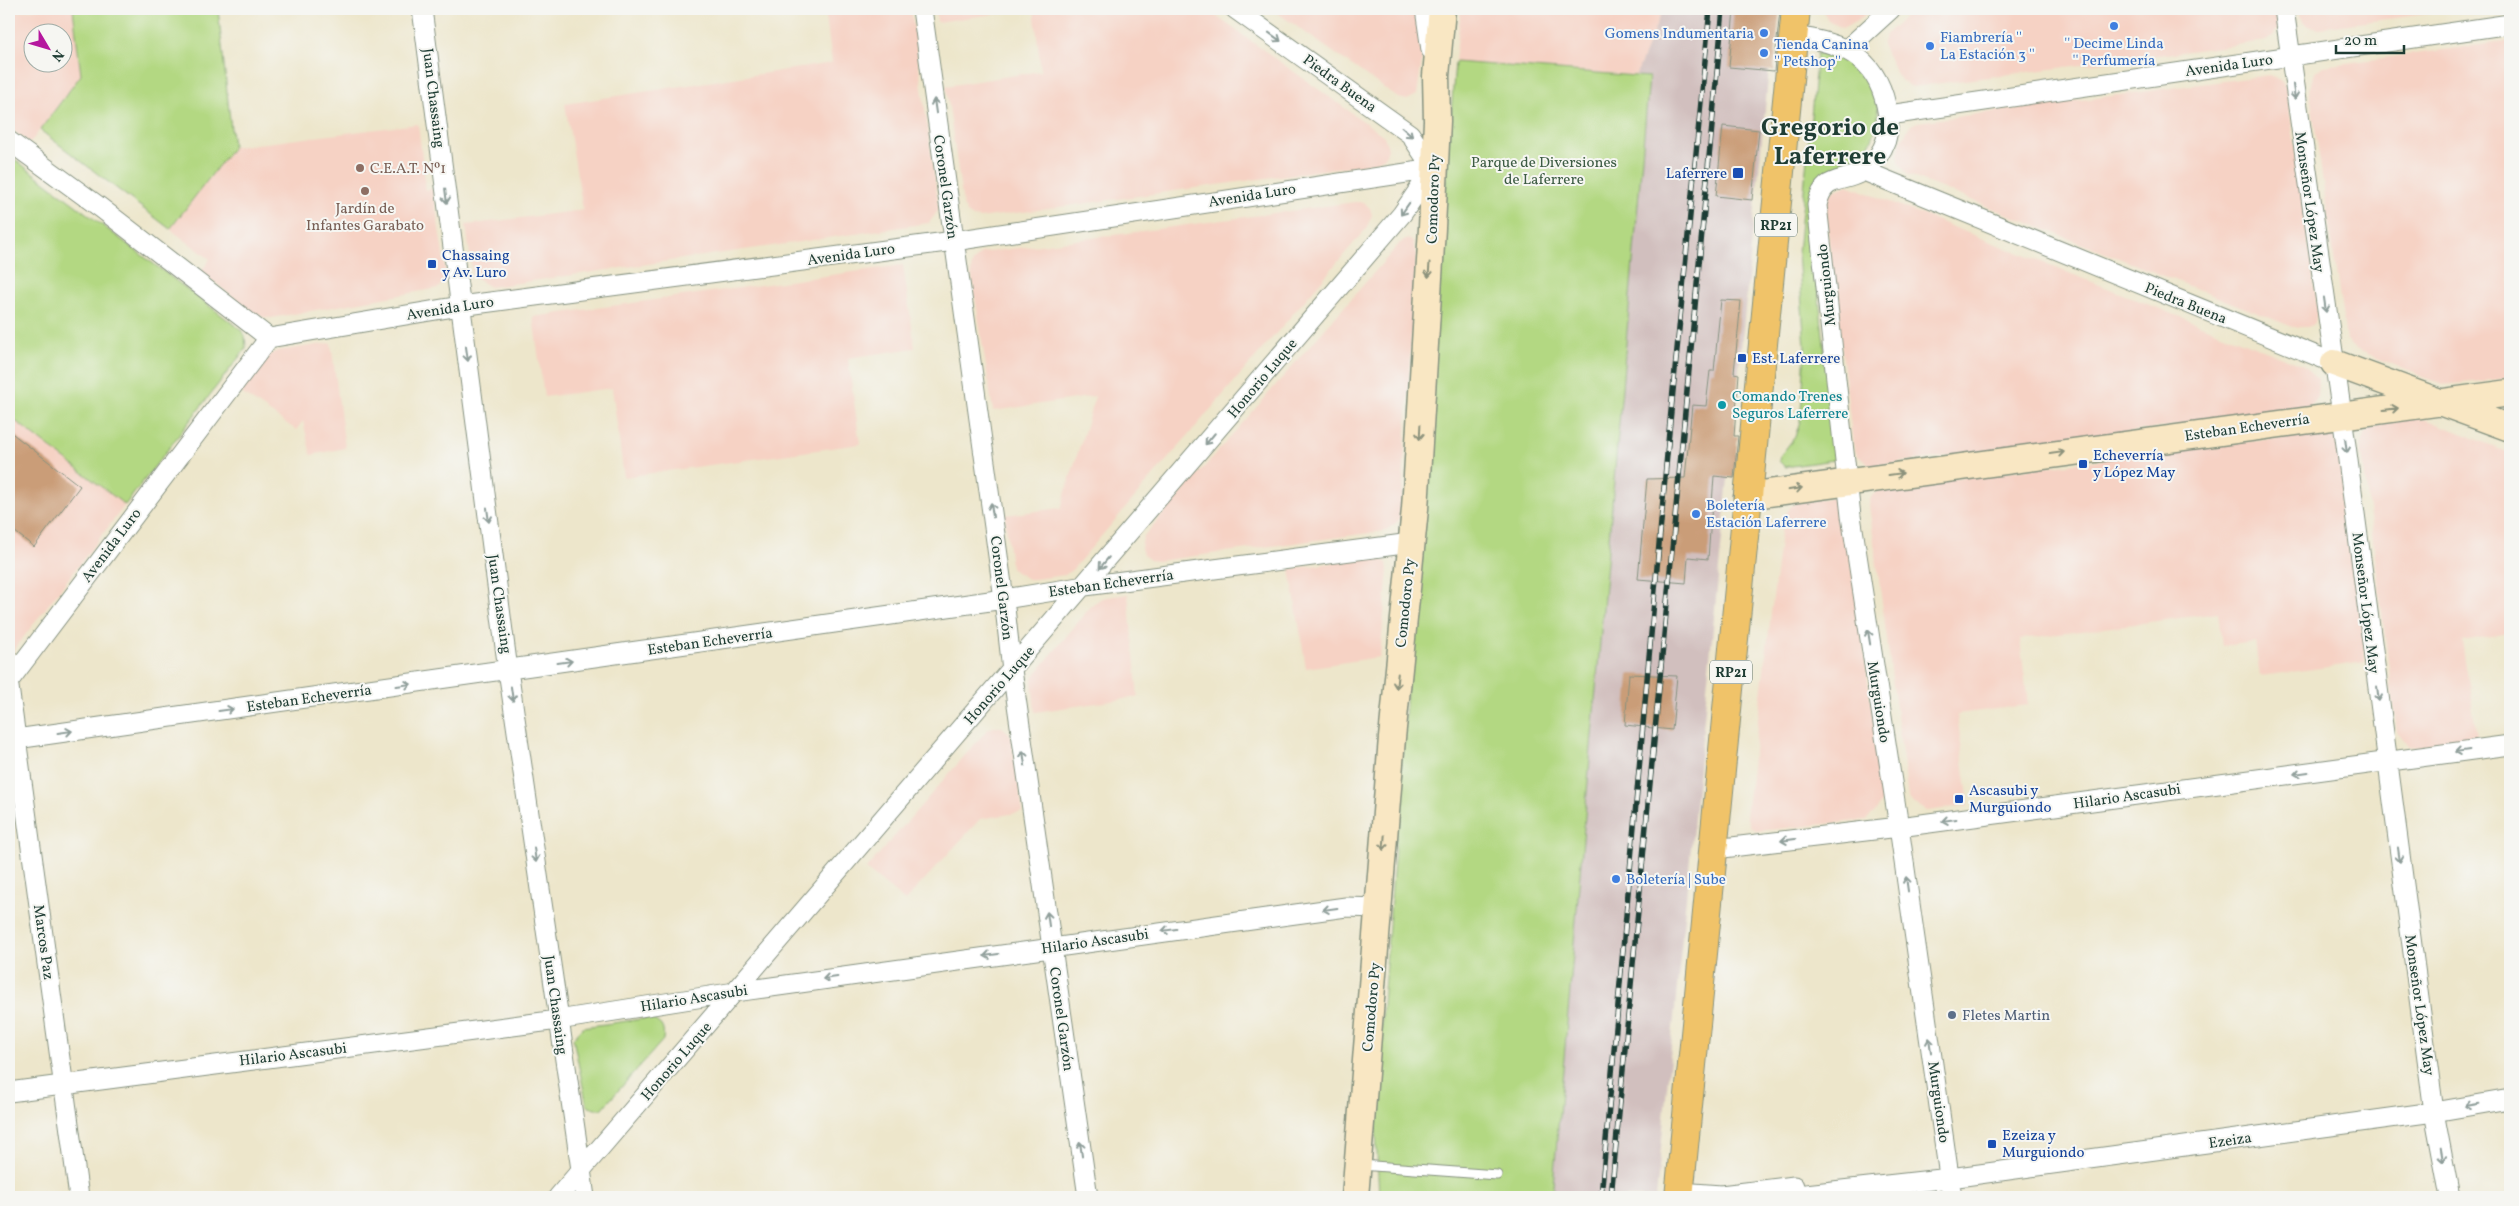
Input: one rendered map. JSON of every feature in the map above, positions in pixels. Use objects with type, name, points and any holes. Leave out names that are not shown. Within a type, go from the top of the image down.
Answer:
[{"type":"main road","name":"Comodoro Py","points":[[1355,1197],[1392,738],[1411,543],[1432,228],[1433,169],[1437,121],[1436,76],[1442,9]]},
{"type":"main road","name":"RP21","points":[[1680,1194],[1715,849],[1747,496],[1760,399],[1796,9]]},
{"type":"main road","name":"Piedra Buena","points":[[2334,363],[2510,428]]},
{"type":"main road","name":"Esteban Echeverría","points":[[1747,496],[2510,393]]},
{"type":"street","name":"Juan Chassaing","points":[[422,9],[508,670],[585,1197]]},
{"type":"street","name":"Coronel Garzón","points":[[922,9],[1004,599],[1012,670],[1088,1197]]},
{"type":"street","name":"Piedra Buena","points":[[1236,9],[1410,134],[1433,169]]},
{"type":"street","points":[[1425,9],[1436,76]]},
{"type":"street","points":[[1846,50],[1891,9]]},
{"type":"street","name":"Monseñor López May","points":[[2284,9],[2289,56],[2342,415],[2386,762],[2434,1112],[2450,1197]]},
{"type":"street","name":"Avenida Luro","points":[[1889,115],[2510,24]]},
{"type":"street","points":[[1794,36],[1819,39],[1846,50],[1874,72],[1883,91],[1889,115],[1887,136],[1879,154],[1864,171]]},
{"type":"street","points":[[9,141],[102,208],[269,338]]},
{"type":"street","name":"Avenida Luro","points":[[9,681],[269,338],[460,306],[954,241],[1433,169]]},
{"type":"street","name":"Honorio Luque","points":[[558,1197],[1085,586],[1402,214],[1433,169]]},
{"type":"street","name":"Piedra Buena","points":[[1864,171],[2334,363]]},
{"type":"street","name":"Murguiondo","points":[[1864,171],[1830,183],[1820,194],[1818,205],[1851,516],[1899,827],[1952,1197]]},
{"type":"street","name":"Esteban Echeverría","points":[[13,740],[1085,586],[1411,543]]},
{"type":"street","name":"Marcos Paz","points":[[9,687],[13,740],[80,1197]]},
{"type":"street","name":"Hilario Ascasubi","points":[[1715,849],[1899,827],[2510,745]]},
{"type":"street","name":"Hilario Ascasubi","points":[[9,1092],[558,1020],[1052,946],[1346,906],[1379,908]]},
{"type":"street","name":"Ezeiza","points":[[1779,1197],[1950,1178],[2434,1112],[2510,1099]]},
{"type":"street","name":"Ezeiza","points":[[1680,1194],[1721,1195],[1933,1170],[1950,1178]]},
{"type":"lane","points":[[1358,1165],[1497,1175]]},
{"type":"shaded area","points":[[38,9],[73,9],[81,75],[30,143],[9,127],[9,13]]},
{"type":"shaded area","points":[[825,9],[911,9],[939,209],[929,223],[490,287],[473,277],[466,225],[583,210],[565,104],[832,63]]},
{"type":"shaded area","points":[[936,9],[1029,9],[937,22]]},
{"type":"shaded area","points":[[1034,9],[1206,9],[1384,136],[1388,148],[1385,157],[1373,163],[980,218],[973,217],[967,213],[963,205],[946,86],[1041,71]]},
{"type":"shaded area","points":[[1272,9],[1415,9],[1422,59],[1417,95],[1407,100],[1398,98]]},
{"type":"shaded area","points":[[1461,9],[1663,9],[1636,75],[1455,62]]},
{"type":"shaded area","points":[[1663,9],[1775,9],[1656,1197],[1552,1197],[1649,77],[1636,75]]},
{"type":"shaded area","points":[[1822,9],[1871,9],[1858,21],[1842,28],[1828,20]]},
{"type":"shaded area","points":[[1913,9],[2276,9],[2278,28],[2273,36],[2266,41],[1912,87],[1900,80],[1882,45],[1886,34]]},
{"type":"shaded area","points":[[2298,9],[2464,9],[2319,28],[2308,26],[2299,15]]},
{"type":"shaded area","points":[[2510,41],[2510,378],[2443,385],[2358,350],[2346,339],[2309,87],[2316,71],[2324,66]]},
{"type":"shaded area","points":[[2269,75],[2281,80],[2287,91],[2318,313],[2313,324],[2308,327],[2293,327],[1908,175],[1900,164],[1898,154],[1901,141],[1911,125],[1918,122]]},
{"type":"shaded area","points":[[418,124],[426,190],[433,189],[446,274],[439,288],[271,318],[263,317],[254,313],[201,272],[210,259],[170,229],[233,147]]},
{"type":"shaded area","points":[[1847,185],[2302,365],[2318,379],[2317,397],[2308,408],[1872,466],[1857,455],[1853,444],[1824,200],[1828,194]]},
{"type":"shaded area","points":[[1363,202],[1370,208],[1372,215],[1366,229],[1073,569],[1065,575],[1034,579],[1028,579],[1016,572],[1011,567],[1005,515],[1061,508],[1095,396],[993,411],[971,271],[973,262],[981,253]]},
{"type":"shaded area","points":[[1408,239],[1413,242],[1416,256],[1401,515],[1397,522],[1385,531],[1157,561],[1150,560],[1143,555],[1141,548],[1143,537],[1400,243]]},
{"type":"shaded area","points":[[903,265],[915,348],[848,358],[860,444],[624,477],[612,388],[544,397],[533,317]]},
{"type":"shaded area","points":[[331,343],[345,448],[311,455],[303,421],[296,430],[240,392],[266,357],[277,351]]},
{"type":"shaded area","points":[[9,416],[125,505],[9,656]]},
{"type":"shaded area","points":[[2409,417],[2428,420],[2510,453],[2510,633],[2462,641],[2477,737],[2416,747],[2408,746],[2397,732],[2361,444],[2365,433],[2371,429]]},
{"type":"shaded area","points":[[2326,432],[2338,442],[2366,662],[2260,676],[2255,642],[2222,646],[2218,613],[2020,639],[2028,705],[1957,714],[1969,805],[1927,811],[1912,803],[1908,797],[1869,505],[1871,497],[1877,491],[1884,487]]},
{"type":"shaded area","points":[[1830,498],[1836,499],[1844,506],[1884,798],[1876,811],[1866,820],[1757,831],[1751,827],[1746,816],[1783,517],[1790,507],[1796,503]]},
{"type":"shaded area","points":[[1374,557],[1387,563],[1388,570],[1380,657],[1306,668],[1290,569]]},
{"type":"shaded area","points":[[1128,594],[1138,697],[1035,712],[1032,681],[1036,673],[1093,604],[1102,598]]},
{"type":"shaded area","points":[[1002,727],[1009,733],[1012,740],[1023,812],[980,819],[905,901],[866,869],[988,729]]},
{"type":"green space","points":[[73,9],[218,9],[233,147],[170,229],[40,130],[81,75]]},
{"type":"green space","points":[[1817,53],[1840,57],[1858,69],[1873,90],[1878,114],[1873,138],[1867,148],[1848,166],[1820,176],[1812,185],[1809,203],[1836,457],[1833,460],[1785,467],[1779,461],[1780,456],[1795,437],[1800,421],[1803,387],[1805,347],[1798,253]]},
{"type":"green space","name":"Parque de Diversiones de Laferrere","points":[[1455,62],[1649,77],[1552,1197],[1379,1197],[1375,1109]]},
{"type":"green space","points":[[9,155],[240,329],[245,336],[246,348],[125,505],[9,416]]},
{"type":"green space","points":[[649,1018],[657,1022],[663,1029],[663,1040],[602,1109],[587,1106],[573,1038],[583,1027]]},
{"type":"building","points":[[1734,9],[1780,9],[1774,71],[1729,67]]},
{"type":"building","points":[[1723,126],[1759,130],[1752,200],[1716,196]]},
{"type":"building","points":[[1721,300],[1741,301],[1734,373],[1739,374],[1734,436],[1738,436],[1734,478],[1714,476],[1708,559],[1688,557],[1686,583],[1638,579],[1647,479],[1685,478],[1692,405],[1706,406],[1710,371],[1714,371]]},
{"type":"building","points":[[9,431],[80,486],[34,547],[9,527]]},
{"type":"building","points":[[1629,674],[1677,676],[1672,730],[1625,725]]},
{"type":"railway","points":[[1601,1197],[1669,432],[1710,9]]},
{"type":"railway","points":[[1611,1197],[1723,9]]},
{"type":"place","name":"'' Decime Linda '' Perfumería","points":[[2114,26]]},
{"type":"place","name":"Gomens Indumentaria","points":[[1764,33]]},
{"type":"place","name":"Fiambrería '' La Estación 3 ''","points":[[1930,46]]},
{"type":"place","name":"Tienda Canina '' Petshop''","points":[[1764,53]]},
{"type":"place","name":"C.E.A.T. Nº1","points":[[360,168]]},
{"type":"place","name":"Laferrere","points":[[1738,173]]},
{"type":"place","name":"Jardín de Infantes Garabato","points":[[365,191]]},
{"type":"place","name":"Chassaing y Av. Luro","points":[[432,264]]},
{"type":"place","name":"Est. Laferrere","points":[[1742,358]]},
{"type":"place","name":"Comando Trenes Seguros Laferrere","points":[[1722,405]]},
{"type":"place","name":"Echeverría y López May","points":[[2083,464]]},
{"type":"place","name":"Boletería Estación Laferrere","points":[[1696,514]]},
{"type":"place","name":"Ascasubi y Murguiondo","points":[[1959,799]]},
{"type":"place","name":"Boletería | Sube","points":[[1616,879]]},
{"type":"place","name":"Fletes Martin","points":[[1952,1015]]},
{"type":"place","name":"Ezeiza y Murguiondo","points":[[1992,1144]]},
{"type":"district","name":"Gregorio de Laferrere","points":[[1830,140]]}]
